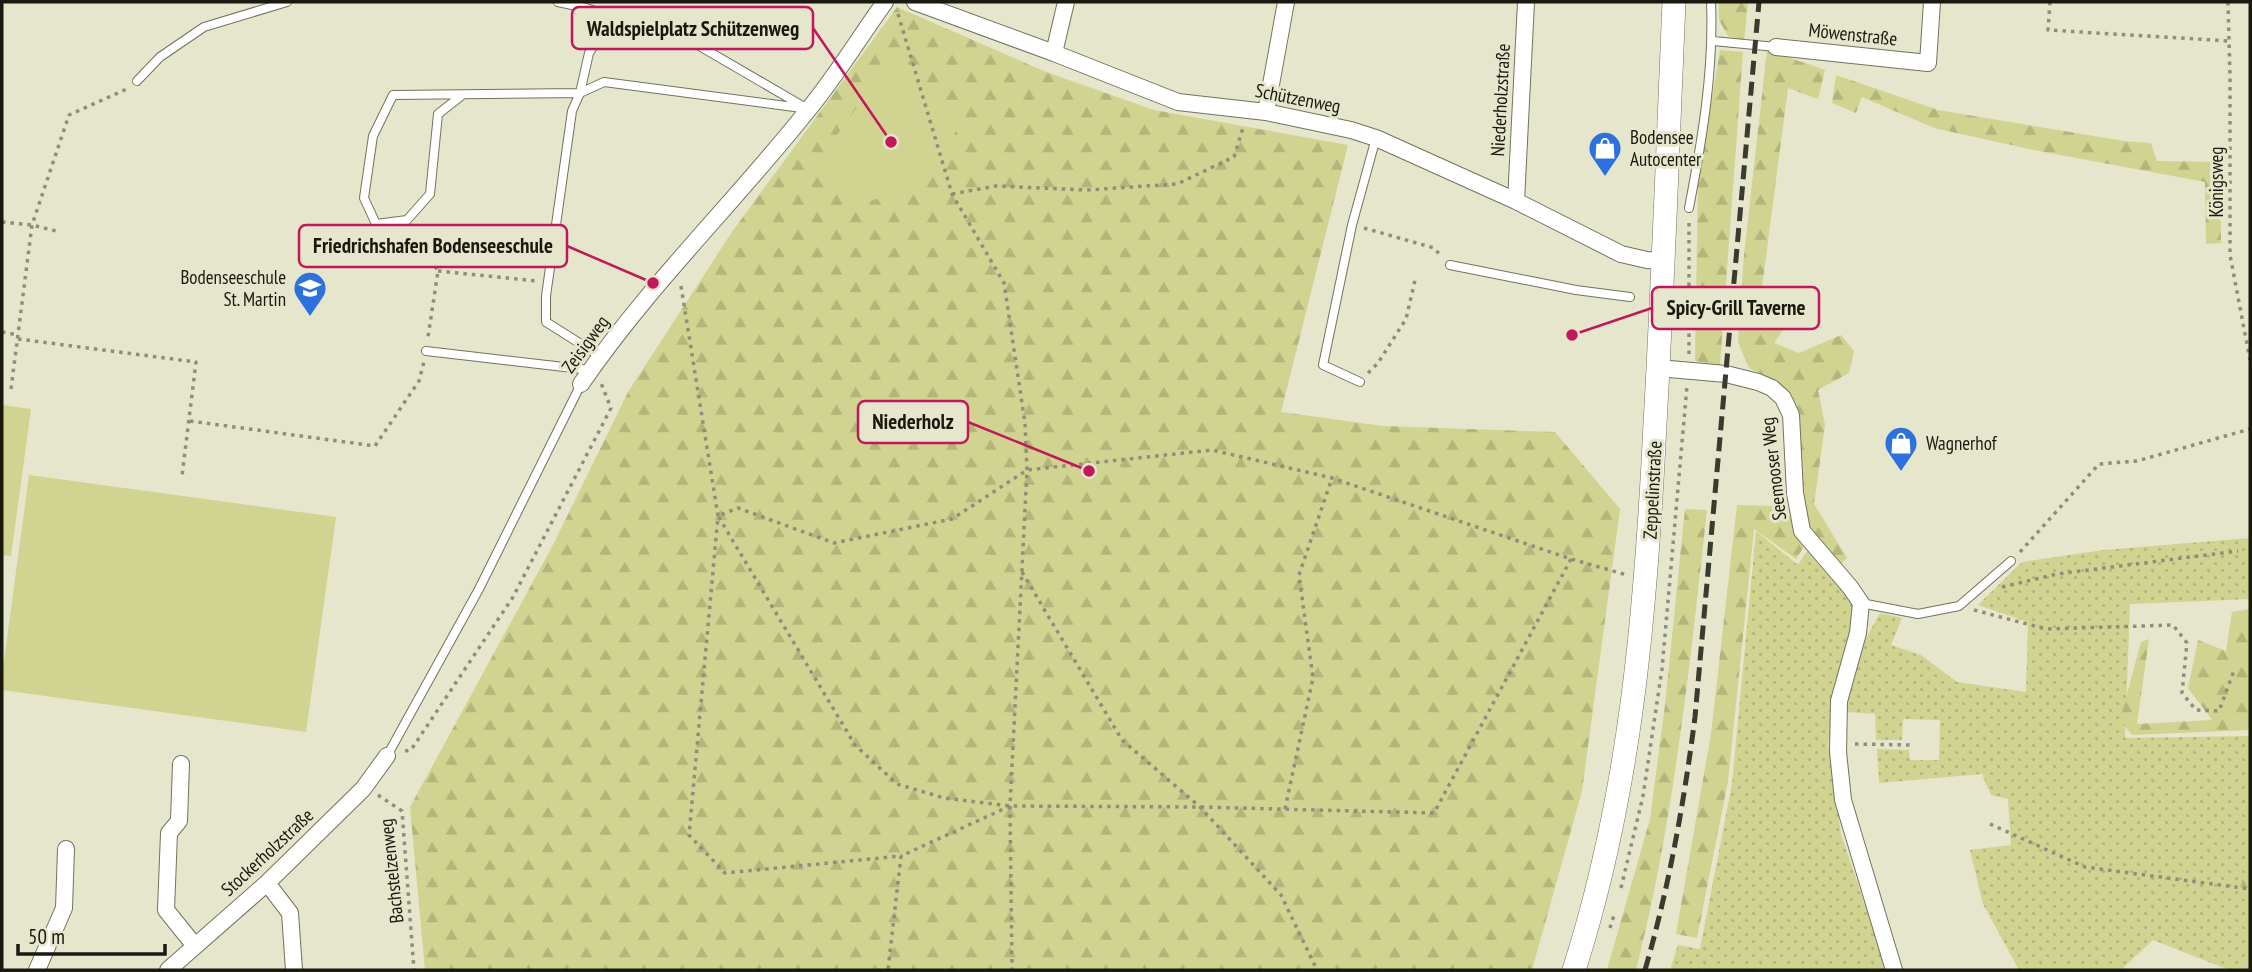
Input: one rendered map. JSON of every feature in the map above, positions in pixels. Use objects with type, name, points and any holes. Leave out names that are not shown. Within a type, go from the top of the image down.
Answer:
[{"type":"main road","name":"Zeppelinstraße","points":[[1574,970],[1608,849],[1622,778],[1639,654],[1658,368],[1674,2]]},
{"type":"street","name":"Zeisigweg","points":[[580,384],[677,262],[809,109],[885,2]]},
{"type":"street","name":"Schützenweg","points":[[915,2],[1054,52],[1178,102],[1266,112],[1376,138],[1516,201],[1621,254],[1663,261]]},
{"type":"street","points":[[1054,52],[1066,2]]},
{"type":"street","points":[[1266,112],[1286,2]]},
{"type":"street","name":"Niederholzstraße","points":[[1516,201],[1526,2]]},
{"type":"street","name":"Möwenstraße","points":[[1776,47],[1928,63],[1932,2]]},
{"type":"street","name":"Seemooser Weg","points":[[1658,368],[1726,374],[1758,382],[1772,388],[1783,398],[1791,415],[1796,492],[1802,531],[1861,603]]},
{"type":"street","points":[[1861,603],[1858,633],[1839,701],[1838,744],[1843,800],[1894,970]]},
{"type":"street","name":"Stockerholzstraße","points":[[177,967],[195,946],[267,883],[365,785],[387,756]]},
{"type":"street","points":[[181,764],[179,821],[169,833],[166,910],[195,946]]},
{"type":"street","points":[[37,970],[64,908],[66,849]]},
{"type":"street","points":[[267,883],[290,912],[294,970]]},
{"type":"lane","points":[[137,81],[160,57],[204,27],[287,2]]},
{"type":"lane","points":[[558,2],[696,44],[809,109]]},
{"type":"lane","points":[[1689,208],[1702,141],[1713,41],[1711,2]]},
{"type":"lane","points":[[595,363],[547,322],[548,282],[572,111],[580,93],[589,53],[613,17]]},
{"type":"lane","name":"Möwenstraße","points":[[1713,41],[1776,47]]},
{"type":"lane","points":[[461,96],[438,114],[430,194],[407,220],[376,224],[364,198],[373,136],[393,95],[580,93],[604,82],[809,109]]},
{"type":"lane","points":[[1360,382],[1323,365],[1352,225],[1376,138]]},
{"type":"lane","points":[[1450,265],[1576,290],[1630,297]]},
{"type":"lane","points":[[426,351],[595,363]]},
{"type":"lane","name":"Zeisigweg","points":[[387,756],[479,589],[580,384]]},
{"type":"lane","points":[[1861,603],[1918,614],[1959,606],[2011,561]]},
{"type":"path","points":[[894,2],[952,194],[1004,283],[1025,422],[1027,470],[1010,806],[1012,970]]},
{"type":"path","points":[[2050,2],[2048,30],[2229,41]]},
{"type":"path","name":"Königsweg","points":[[2228,2],[2230,255],[2250,360]]},
{"type":"path","points":[[11,389],[32,225],[69,115],[125,91],[137,81]]},
{"type":"path","points":[[952,194],[996,186],[1087,190],[1177,184],[1234,157],[1248,110]]},
{"type":"path","points":[[1688,370],[1689,208]]},
{"type":"path","points":[[190,421],[375,446],[419,381],[438,271],[407,220]]},
{"type":"path","points":[[2,222],[56,231]]},
{"type":"path","points":[[1352,225],[1434,248],[1450,265]]},
{"type":"path","points":[[677,262],[718,516],[689,835],[725,873],[901,856],[1010,806]]},
{"type":"path","points":[[438,271],[548,282]]},
{"type":"path","points":[[1360,382],[1378,363],[1406,319],[1416,276]]},
{"type":"path","points":[[2,332],[18,337],[196,362],[183,476]]},
{"type":"path","points":[[387,756],[411,750],[513,597],[611,408],[595,363]]},
{"type":"path","points":[[2011,561],[2099,464],[2137,461],[2250,429]]},
{"type":"path","points":[[718,516],[737,508],[834,543],[952,519],[1027,470],[1212,450],[1332,478],[1572,559],[1629,576],[1646,578]]},
{"type":"path","points":[[1285,809],[1313,678],[1298,575],[1332,478]]},
{"type":"path","points":[[718,516],[855,745],[897,784],[944,799],[1010,806],[1200,807],[1433,813],[1572,559]]},
{"type":"path","points":[[2006,587],[2057,574],[2238,551]]},
{"type":"path","points":[[1022,572],[1122,740],[1200,807],[1281,895],[1317,970]]},
{"type":"path","points":[[1959,606],[2046,629],[2173,625],[2187,643],[2182,693],[2196,710],[2219,711],[2235,668]]},
{"type":"path","points":[[1838,744],[1913,745]]},
{"type":"path","name":"Bachstelzenweg","points":[[365,785],[402,811],[414,970]]},
{"type":"path","points":[[1990,824],[2085,867],[2250,889]]},
{"type":"path","points":[[888,970],[901,856]]},
{"type":"green space","points":[[1719,2],[1748,2],[1744,42],[1728,36],[1719,20]]},
{"type":"green space","points":[[897,7],[1046,72],[1154,110],[1348,145],[1281,412],[1383,426],[1555,432],[1620,509],[1582,791],[1532,970],[425,970],[410,807],[553,545],[628,392],[732,232]]},
{"type":"green space","points":[[1720,50],[1743,52],[1720,365],[1695,361],[1698,181]]},
{"type":"green space","points":[[1767,50],[1825,70],[1818,99],[1788,88],[1761,295],[1792,317],[1774,343],[1799,353],[1841,335],[1854,351],[1849,373],[1818,390],[1825,425],[1814,504],[1847,558],[1839,566],[1811,536],[1804,517],[1797,410],[1777,382],[1749,368],[1738,342],[1744,255]]},
{"type":"green space","points":[[892,59],[962,120],[925,187],[860,203],[816,164]]},
{"type":"green space","points":[[1836,75],[1938,110],[2124,141],[2151,143],[2157,161],[2220,162],[2221,243],[2206,244],[2205,182],[1934,128],[1862,97],[1856,113],[1832,103]]},
{"type":"green space","points":[[2,405],[31,409],[11,556],[2,555]]},
{"type":"green space","points":[[29,475],[336,517],[306,732],[2,690]]},
{"type":"green space","points":[[1737,505],[1774,506],[1793,518],[1805,545],[1796,559],[1754,529],[1728,781],[1697,938],[1676,934],[1711,734]]},
{"type":"green space","points":[[1685,509],[1707,510],[1671,799],[1636,970],[1607,970],[1650,819],[1665,705]]},
{"type":"green space","points":[[1756,531],[1798,565],[1809,548],[1852,599],[1852,627],[1828,744],[1841,834],[1887,970],[1670,970],[1678,945],[1700,949],[1732,784]]},
{"type":"green space","points":[[2250,538],[2250,599],[2130,604],[2125,738],[2250,736],[2250,970],[2229,970],[2153,940],[2121,970],[2019,970],[1983,904],[1970,850],[2011,845],[2008,799],[1991,795],[1982,774],[1879,783],[1877,749],[1909,750],[1910,760],[1939,760],[1940,720],[1903,719],[1902,740],[1876,740],[1875,714],[1847,712],[1860,649],[1880,613],[1902,618],[1891,645],[1921,655],[1957,682],[2026,692],[2028,622],[1978,605],[2022,562],[2104,550]]},
{"type":"green space","points":[[2250,609],[2250,730],[2132,735],[2120,720],[2141,642],[2149,639],[2137,724],[2212,720],[2188,688],[2198,640],[2226,651],[2232,612]]},
{"type":"green space","points":[[2250,855],[2250,903],[2238,895]]},
{"type":"railway","points":[[1645,970],[1675,845],[1695,717],[1759,2]]},
{"type":"place","name":"Waldspielplatz Schützenweg","points":[[891,142]]},
{"type":"place","name":"Bodensee Autocenter","points":[[1605,178]]},
{"type":"place","name":"Friedrichshafen Bodenseeschule","points":[[653,283]]},
{"type":"place","name":"Bodenseeschule St. Martin","points":[[310,318]]},
{"type":"place","name":"Spicy-Grill Taverne","points":[[1572,335]]},
{"type":"place","name":"Niederholz","points":[[1089,471]]},
{"type":"place","name":"Wagnerhof","points":[[1901,473]]}]
